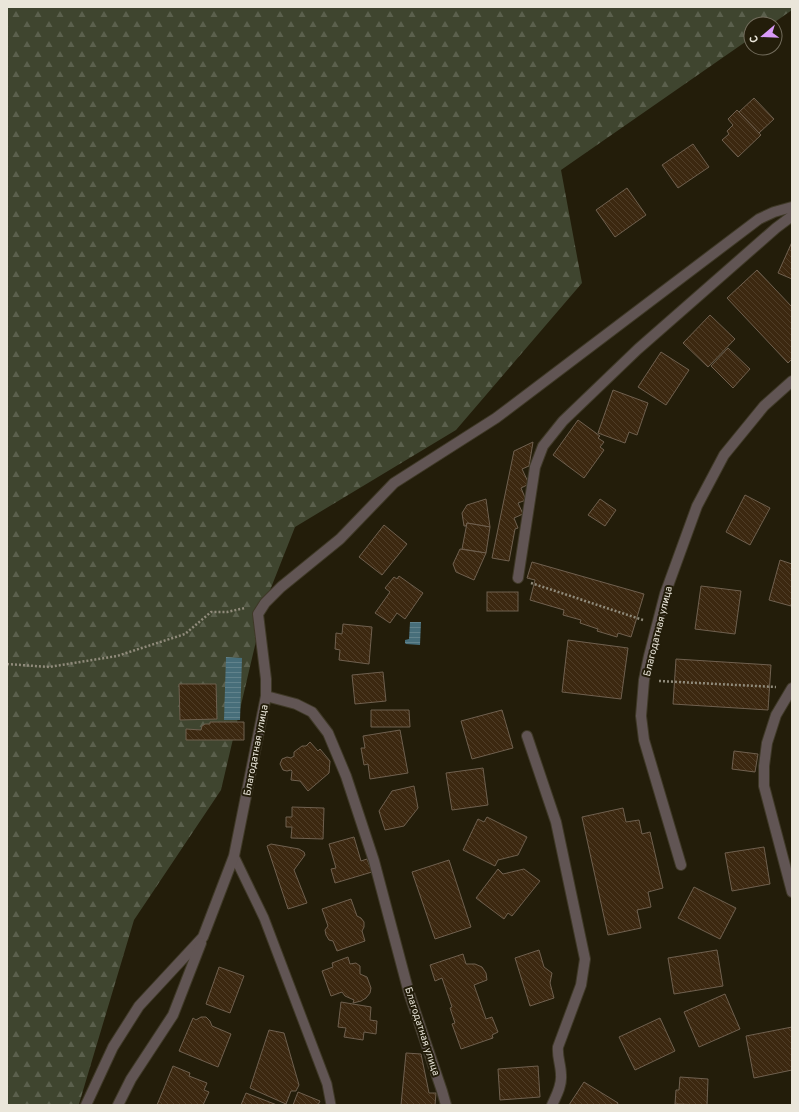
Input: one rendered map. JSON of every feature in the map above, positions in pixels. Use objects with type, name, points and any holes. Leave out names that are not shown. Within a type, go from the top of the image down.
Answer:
[{"type":"street","points":[[266,696],[266,679],[258,614],[265,603],[282,587],[340,539],[394,483],[496,418],[759,219],[774,212],[792,207]]},
{"type":"street","points":[[518,578],[535,467],[543,446],[563,421],[638,349],[776,228],[792,216]]},
{"type":"street","name":"Благодатная улица","points":[[681,865],[644,740],[641,716],[644,680],[664,594],[697,506],[724,455],[764,406],[792,381]]},
{"type":"street","points":[[792,688],[776,715],[767,742],[764,766],[764,786],[792,892]]},
{"type":"street","name":"Благодатная улица","points":[[86,1105],[113,1047],[139,1006],[203,937],[234,856],[266,696],[296,704],[312,712],[328,733],[346,776],[371,854],[409,993],[446,1105]]},
{"type":"street","points":[[527,736],[556,822],[585,959],[584,974],[581,985],[558,1047],[562,1077],[552,1105]]},
{"type":"street","points":[[118,1105],[131,1079],[173,1016],[203,937]]},
{"type":"lane","points":[[234,856],[261,912],[279,956],[327,1084],[331,1105]]},
{"type":"path","points":[[518,578],[657,625]]},
{"type":"path","points":[[7,664],[49,666],[117,656],[185,634],[211,612],[227,612],[265,603]]},
{"type":"path","points":[[644,680],[776,687]]},
{"type":"green space","points":[[7,7],[792,7],[792,10],[783,16],[743,16],[743,44],[561,170],[582,283],[456,430],[295,527],[265,603],[221,790],[134,920],[79,1104],[7,1105]]},
{"type":"water","points":[[410,622],[421,622],[420,645],[405,643],[405,640],[409,639]]},
{"type":"water","points":[[226,657],[242,658],[240,720],[224,720]]},
{"type":"building","points":[[754,98],[774,119],[759,133],[739,112]]},
{"type":"building","points":[[737,110],[761,135],[738,157],[722,140],[729,134],[727,131],[733,125],[728,119]]},
{"type":"building","points":[[693,144],[709,167],[678,188],[662,165]]},
{"type":"building","points":[[627,188],[646,215],[615,237],[596,210]]},
{"type":"building","points":[[792,242],[792,279],[778,273]]},
{"type":"building","points":[[757,270],[792,307],[792,359],[788,363],[727,298]]},
{"type":"building","points":[[710,315],[735,339],[708,367],[683,343]]},
{"type":"building","points":[[728,348],[750,369],[733,388],[711,366]]},
{"type":"building","points":[[661,352],[689,370],[666,405],[638,387]]},
{"type":"building","points":[[613,390],[648,403],[637,435],[629,432],[625,443],[598,433]]},
{"type":"building","points":[[578,420],[600,436],[598,438],[604,442],[600,447],[604,450],[584,478],[553,455]]},
{"type":"building","points":[[533,442],[529,466],[522,469],[529,484],[521,488],[526,500],[518,503],[523,514],[514,518],[518,528],[515,529],[509,561],[492,558],[514,451]]},
{"type":"building","points":[[745,495],[770,508],[750,545],[726,532]]},
{"type":"building","points":[[486,499],[490,527],[467,523],[466,526],[464,526],[462,513],[467,505]]},
{"type":"building","points":[[600,499],[616,510],[605,526],[588,515]]},
{"type":"building","points":[[467,523],[490,527],[486,553],[462,549]]},
{"type":"building","points":[[384,525],[407,544],[382,575],[359,557]]},
{"type":"building","points":[[460,549],[486,553],[474,580],[456,572],[453,564]]},
{"type":"building","points":[[780,560],[792,564],[791,606],[769,600]]},
{"type":"building","points":[[532,562],[644,594],[631,637],[618,633],[617,637],[597,631],[598,629],[580,623],[581,620],[563,615],[564,610],[530,600],[535,580],[527,578]]},
{"type":"building","points":[[399,576],[423,593],[405,619],[397,613],[390,623],[375,613],[390,592],[385,588],[394,577],[397,579]]},
{"type":"building","points":[[701,586],[741,591],[735,634],[695,629]]},
{"type":"building","points":[[487,592],[518,592],[518,611],[487,611]]},
{"type":"building","points":[[343,624],[372,627],[369,664],[339,660],[340,650],[335,649],[336,633],[342,634]]},
{"type":"building","points":[[568,640],[628,648],[621,699],[562,692]]},
{"type":"building","points":[[676,659],[771,665],[768,710],[673,704]]},
{"type":"building","points":[[383,672],[386,701],[355,704],[352,675]]},
{"type":"building","points":[[179,684],[216,684],[217,719],[180,720]]},
{"type":"building","points":[[371,710],[409,710],[410,727],[371,727]]},
{"type":"building","points":[[502,710],[513,748],[472,759],[461,721]]},
{"type":"building","points":[[210,722],[244,722],[244,740],[186,740],[186,729],[201,730],[202,726],[205,724],[210,724]]},
{"type":"building","points":[[400,730],[408,773],[370,779],[368,764],[364,765],[361,748],[365,748],[363,736]]},
{"type":"building","points":[[310,742],[318,751],[320,749],[330,761],[329,773],[308,791],[300,781],[291,780],[292,771],[283,770],[280,764],[282,759],[287,757],[291,758],[294,756],[294,752],[302,746],[306,746]]},
{"type":"building","points":[[734,751],[758,754],[755,772],[732,769]]},
{"type":"building","points":[[483,768],[488,805],[452,810],[446,773]]},
{"type":"building","points":[[414,786],[418,808],[404,826],[385,830],[379,811],[392,791]]},
{"type":"building","points":[[292,807],[324,808],[323,839],[291,838],[292,827],[286,827],[286,817],[292,817]]},
{"type":"building","points":[[623,808],[626,822],[639,820],[642,834],[650,832],[663,888],[648,892],[651,907],[637,910],[641,928],[608,935],[582,817]]},
{"type":"building","points":[[487,817],[527,837],[518,855],[498,860],[495,866],[463,850],[478,819],[484,822]]},
{"type":"building","points":[[354,837],[361,861],[367,859],[372,872],[335,883],[331,869],[336,868],[329,844]]},
{"type":"building","points":[[271,844],[299,849],[304,852],[305,855],[294,870],[307,903],[288,909],[267,846]]},
{"type":"building","points":[[764,847],[770,884],[732,891],[725,853]]},
{"type":"building","points":[[449,860],[471,927],[435,939],[412,872]]},
{"type":"building","points":[[498,869],[503,874],[524,869],[540,881],[512,916],[508,913],[504,919],[476,898]]},
{"type":"building","points":[[694,887],[736,908],[720,939],[678,918]]},
{"type":"building","points":[[351,899],[357,916],[364,922],[362,931],[365,941],[337,951],[333,941],[329,940],[326,935],[325,930],[328,926],[322,909]]},
{"type":"building","points":[[539,950],[544,967],[552,973],[550,983],[554,998],[530,1006],[515,958]]},
{"type":"building","points":[[717,950],[723,986],[674,994],[668,958]]},
{"type":"building","points":[[463,954],[466,964],[475,964],[482,967],[486,973],[487,980],[474,985],[486,1019],[492,1017],[498,1032],[492,1035],[493,1038],[461,1049],[452,1024],[455,1023],[450,1008],[452,1007],[442,978],[435,981],[430,965]]},
{"type":"building","points":[[348,957],[350,964],[356,963],[360,966],[360,974],[367,977],[371,988],[370,993],[366,998],[353,1003],[354,1000],[345,996],[342,992],[331,996],[322,971],[333,967],[332,963]]},
{"type":"building","points":[[219,967],[244,976],[230,1013],[206,1004]]},
{"type":"building","points":[[725,994],[740,1029],[699,1047],[684,1012]]},
{"type":"building","points":[[341,1002],[371,1007],[370,1020],[377,1021],[376,1034],[364,1032],[363,1040],[344,1037],[346,1028],[338,1027]]},
{"type":"building","points":[[201,1017],[206,1017],[212,1026],[231,1034],[218,1067],[179,1051],[193,1018],[196,1020]]},
{"type":"building","points":[[660,1018],[675,1051],[635,1070],[619,1037]]},
{"type":"building","points":[[792,1027],[792,1070],[754,1078],[746,1036]]},
{"type":"building","points":[[269,1030],[284,1033],[299,1085],[296,1091],[291,1091],[286,1104],[250,1088]]},
{"type":"building","points":[[406,1053],[421,1054],[429,1093],[436,1093],[435,1105],[401,1105]]},
{"type":"building","points":[[173,1066],[190,1073],[189,1076],[207,1083],[204,1090],[209,1092],[203,1105],[157,1105]]},
{"type":"building","points":[[538,1066],[540,1097],[500,1100],[498,1069]]},
{"type":"building","points":[[680,1077],[708,1079],[707,1105],[675,1104],[676,1090],[679,1090]]},
{"type":"building","points":[[584,1082],[618,1103],[617,1105],[569,1105]]},
{"type":"building","points":[[298,1092],[320,1101],[318,1105],[293,1105]]},
{"type":"building","points":[[246,1093],[277,1105],[241,1105]]}]
